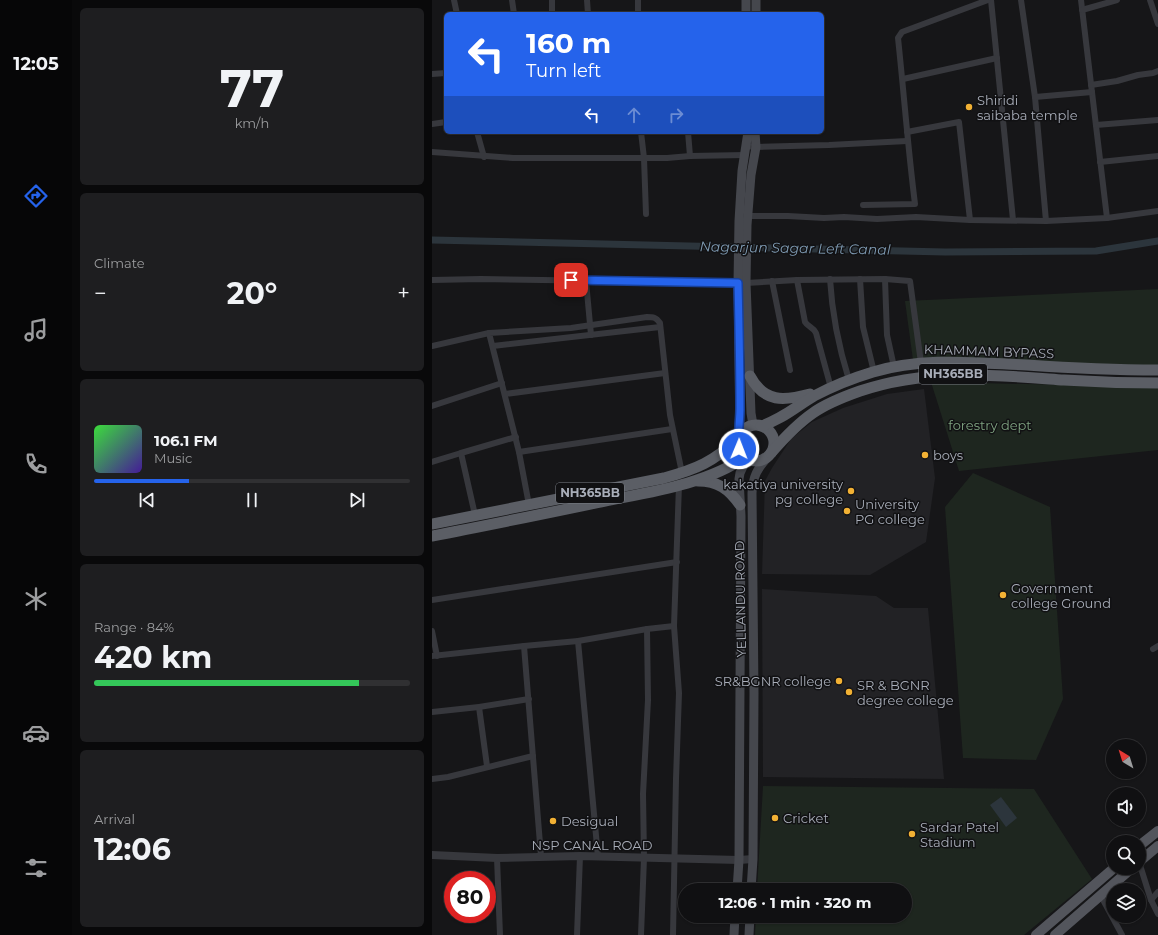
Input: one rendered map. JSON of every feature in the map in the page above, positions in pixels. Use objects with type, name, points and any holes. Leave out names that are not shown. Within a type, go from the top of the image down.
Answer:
[{"type":"highway","name":"KHAMMAM BYPASS","points":[[757,426],[773,421],[810,398],[849,380],[894,367],[921,363],[958,362],[1101,370],[1158,370]]},
{"type":"highway","name":"KHAMMAM BYPASS","points":[[770,455],[795,427],[824,407],[840,399],[873,387],[910,378],[962,374],[1066,380],[1158,383]]},
{"type":"highway","points":[[750,376],[758,389],[764,394],[780,399],[800,397],[831,388]]},
{"type":"highway","points":[[739,437],[739,449],[746,458],[758,461],[770,455],[774,442],[773,436],[766,428],[757,426]]},
{"type":"highway","name":"NH365BB","points":[[432,524],[664,478],[682,480],[722,453],[739,437],[745,429],[757,426]]},
{"type":"highway","name":"NH365BB","points":[[432,536],[520,519],[718,472],[746,458]]},
{"type":"highway","points":[[682,480],[704,481],[719,484],[734,496],[740,505]]},
{"type":"main road","points":[[746,0],[746,12]]},
{"type":"main road","points":[[756,0],[756,12]]},
{"type":"main road","points":[[744,221],[751,175],[748,134]]},
{"type":"main road","points":[[739,437],[744,221],[742,171],[754,134]]},
{"type":"main road","points":[[742,283],[750,376],[751,413],[757,426]]},
{"type":"main road","name":"YELLANDU ROAD","points":[[751,883],[753,859],[754,693],[752,493],[754,476],[757,470],[770,455]]},
{"type":"main road","name":"YELLANDU ROAD","points":[[737,883],[739,860],[739,488],[740,473],[746,458]]},
{"type":"main road","points":[[1146,840],[1158,831]]},
{"type":"main road","points":[[1146,856],[1158,846]]},
{"type":"main road","points":[[1036,935],[1106,875]]},
{"type":"main road","points":[[1055,935],[1124,875]]},
{"type":"main road","points":[[734,935],[735,923]]},
{"type":"main road","points":[[749,935],[750,923]]},
{"type":"street","points":[[454,0],[457,12]]},
{"type":"street","points":[[512,0],[514,12]]},
{"type":"street","points":[[552,0],[552,12]]},
{"type":"street","points":[[587,0],[588,12]]},
{"type":"street","points":[[638,0],[638,12]]},
{"type":"street","points":[[916,217],[906,132],[903,79],[898,38],[902,32],[988,0]]},
{"type":"street","points":[[991,0],[1013,220]]},
{"type":"street","points":[[1021,0],[1035,97],[1046,221]]},
{"type":"street","points":[[1081,0],[1107,218]]},
{"type":"street","points":[[1082,10],[1117,0]]},
{"type":"street","points":[[1150,0],[1158,24]]},
{"type":"street","points":[[903,79],[997,58]]},
{"type":"street","points":[[1091,85],[1138,75],[1153,74],[1158,71]]},
{"type":"street","points":[[432,74],[444,73]]},
{"type":"street","points":[[1035,97],[1092,92]]},
{"type":"street","points":[[1096,125],[1158,120]]},
{"type":"street","points":[[432,124],[444,122]]},
{"type":"street","points":[[906,132],[959,122],[970,220]]},
{"type":"street","points":[[478,134],[484,157]]},
{"type":"street","points":[[641,134],[644,158],[646,214]]},
{"type":"street","points":[[688,134],[690,156]]},
{"type":"street","points":[[432,152],[513,158],[667,158],[749,149],[907,141]]},
{"type":"street","points":[[1100,162],[1158,156]]},
{"type":"street","points":[[863,205],[915,204]]},
{"type":"street","points":[[744,221],[788,216],[877,219],[916,217],[970,220],[1046,221],[1107,218],[1158,211]]},
{"type":"street","points":[[432,280],[481,279],[742,283],[830,279],[885,279],[910,281],[921,363]]},
{"type":"street","points":[[830,279],[831,299],[837,332],[849,380]]},
{"type":"street","points":[[860,279],[863,327],[874,372]]},
{"type":"street","points":[[885,279],[887,336],[894,367]]},
{"type":"street","points":[[796,280],[805,322],[808,326],[814,328],[816,332],[831,388]]},
{"type":"street","points":[[586,281],[591,335]]},
{"type":"street","points":[[772,281],[790,370]]},
{"type":"street","points":[[432,346],[489,333],[571,328],[653,317],[660,323],[664,373],[672,429],[682,480],[674,626],[679,693],[673,935]]},
{"type":"street","points":[[493,346],[660,327]]},
{"type":"street","points":[[489,333],[516,437],[529,505]]},
{"type":"street","points":[[505,394],[664,373]]},
{"type":"street","points":[[432,406],[502,383]]},
{"type":"street","points":[[519,452],[672,429]]},
{"type":"street","points":[[432,462],[516,437]]},
{"type":"street","points":[[461,453],[475,516]]},
{"type":"street","points":[[432,600],[677,562]]},
{"type":"street","points":[[432,631],[435,656],[578,641],[647,629],[674,626]]},
{"type":"street","points":[[641,935],[644,858],[643,794],[648,700],[647,629]]},
{"type":"street","points":[[578,641],[598,857]]},
{"type":"street","points":[[524,646],[541,856]]},
{"type":"street","points":[[432,712],[480,707],[529,699]]},
{"type":"street","points":[[480,707],[488,766]]},
{"type":"street","points":[[432,779],[448,777],[533,756]]},
{"type":"street","name":"NSP CANAL ROAD","points":[[432,855],[497,858],[580,856],[739,860],[753,859]]},
{"type":"street","points":[[577,935],[580,856]]},
{"type":"street","points":[[497,858],[500,935]]},
{"type":"street","points":[[1143,875],[1151,900],[1158,914]]},
{"type":"street","points":[[1151,900],[1158,892]]},
{"type":"street","points":[[1101,896],[1122,935]]},
{"type":"shaded area","name":"University PG college","points":[[924,389],[935,478],[926,542],[870,575],[762,574],[765,481],[791,439],[812,422],[843,408],[887,394]]},
{"type":"shaded area","name":"SR & BGNR degree college","points":[[762,589],[876,596],[894,608],[928,608],[944,779],[763,777]]},
{"type":"shaded area","points":[[1001,797],[1017,818],[1006,827],[990,805]]},
{"type":"green space","points":[[1158,289],[1158,366],[913,360],[905,301]]},
{"type":"green space","name":"forestry dept","points":[[931,382],[1158,387],[1158,450],[959,471]]},
{"type":"green space","name":"Government college Ground","points":[[973,473],[1050,507],[1063,699],[1036,760],[963,758],[945,507]]},
{"type":"green space","name":"Sardar Patel Stadium","points":[[763,786],[1034,789],[1092,879],[1024,935],[755,935],[756,923],[912,923],[912,883],[757,883]]},
{"type":"waterway","name":"Nagarjun Sagar Left Canal","points":[[432,240],[945,252],[1096,251],[1158,241]]},
{"type":"place","name":"Shiridi saibaba temple","points":[[969,107]]},
{"type":"place","name":"boys","points":[[925,455]]},
{"type":"place","name":"kakatiya university pg college","points":[[851,491]]},
{"type":"place","name":"University PG college","points":[[847,511]]},
{"type":"place","name":"Government college Ground","points":[[1003,595]]},
{"type":"place","name":"SR&BGNR college","points":[[839,681]]},
{"type":"place","name":"SR & BGNR degree college","points":[[849,692]]},
{"type":"place","name":"Cricket","points":[[775,818]]},
{"type":"place","name":"Desigual","points":[[553,821]]},
{"type":"place","name":"Sardar Patel Stadium","points":[[912,834]]},
{"type":"route","points":[[571,280],[738,283],[740,410],[739,449]]}]
